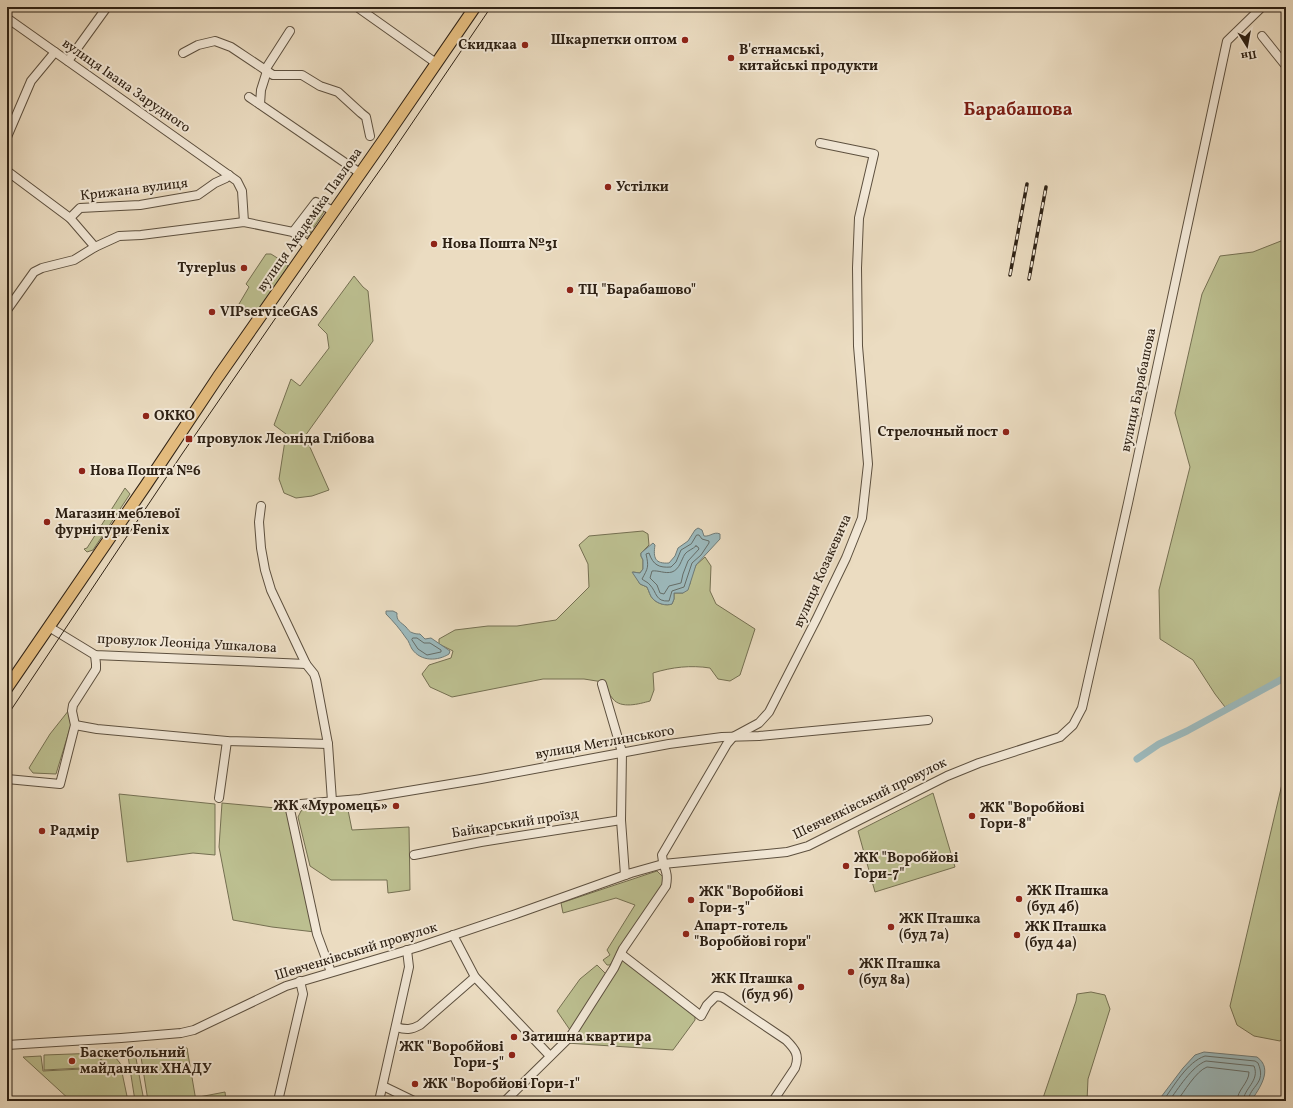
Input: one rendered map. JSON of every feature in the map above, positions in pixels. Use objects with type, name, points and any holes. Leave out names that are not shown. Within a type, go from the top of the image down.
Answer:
[{"type":"main road","name":"вулиця Академіка Павлова","points":[[7,688],[308,246],[475,7]]},
{"type":"street","points":[[68,61],[107,7]]},
{"type":"street","points":[[357,7],[436,63]]},
{"type":"street","name":"вулиця Барабашова","points":[[1060,738],[1073,725],[1082,708],[1128,503],[1226,42],[1262,7]]},
{"type":"street","name":"вулиця Івана Зарудного","points":[[7,18],[237,181],[240,186],[244,222]]},
{"type":"street","points":[[260,104],[261,90],[266,71],[290,31]]},
{"type":"street","points":[[1262,36],[1286,66]]},
{"type":"street","points":[[183,53],[198,45],[215,41],[231,47],[273,75],[302,75],[320,86],[338,92],[366,117],[370,136]]},
{"type":"street","points":[[7,137],[31,81],[55,52]]},
{"type":"street","points":[[249,97],[360,173]]},
{"type":"street","name":"вулиця Козакевича","points":[[663,864],[662,855],[727,744],[733,737],[759,722],[768,712],[817,618],[860,525],[864,506],[868,464],[858,346],[857,268],[859,218],[874,154],[820,143]]},
{"type":"street","name":"Крижана вулиця","points":[[7,172],[70,218],[80,208],[140,205],[198,195],[229,175]]},
{"type":"street","points":[[293,232],[316,202],[333,211]]},
{"type":"street","points":[[70,218],[96,247]]},
{"type":"street","points":[[7,310],[34,272],[42,268],[74,260],[119,236],[141,235],[244,222],[293,232],[308,246]]},
{"type":"street","points":[[261,506],[259,522],[261,548],[265,570],[271,590],[306,664],[311,668],[316,680],[328,744],[332,801]]},
{"type":"street","name":"провулок Леоніда Ушкалова","points":[[49,627],[95,655],[306,664]]},
{"type":"street","points":[[7,779],[60,784],[75,725],[72,712],[73,705],[96,669],[95,655]]},
{"type":"street","points":[[602,684],[622,752],[621,820],[625,875]]},
{"type":"street","name":"вулиця Метлинського","points":[[331,972],[318,934],[289,805],[360,799],[481,780],[669,744],[928,720]]},
{"type":"street","points":[[75,725],[97,730],[227,740],[328,744]]},
{"type":"street","name":"Шевченківський провулок","points":[[7,1045],[181,1034],[194,1030],[286,986],[453,935],[625,875],[663,864],[787,852],[804,848],[964,768],[1060,738]]},
{"type":"street","points":[[219,798],[227,740]]},
{"type":"street","name":"Байкарський проїзд","points":[[414,855],[481,842],[621,820]]},
{"type":"street","points":[[505,1101],[570,1037],[614,968],[622,951],[666,886],[668,875],[663,864]]},
{"type":"street","points":[[453,935],[475,977],[550,1056]]},
{"type":"street","points":[[379,1101],[409,967],[407,950]]},
{"type":"street","points":[[622,951],[701,1016],[707,1005],[716,996],[722,997],[786,1040],[796,1052],[798,1063],[773,1101]]},
{"type":"street","points":[[396,1027],[404,1030],[412,1029],[420,1025],[475,977]]},
{"type":"street","points":[[278,1101],[303,994],[300,981]]},
{"type":"street","points":[[383,1086],[414,1101]]},
{"type":"green space","points":[[318,207],[324,212],[308,236],[305,236],[302,228]]},
{"type":"green space","points":[[1286,239],[1286,673],[1267,687],[1225,707],[1193,660],[1160,639],[1159,590],[1190,467],[1175,413],[1202,294],[1220,256],[1253,252]]},
{"type":"green space","points":[[266,254],[271,254],[287,264],[288,267],[256,313],[239,304],[249,287],[246,284]]},
{"type":"green space","points":[[354,276],[368,291],[373,341],[305,436],[329,490],[312,496],[296,498],[284,493],[279,479],[286,434],[274,425],[291,379],[300,386],[329,348],[327,334],[318,325]]},
{"type":"green space","points":[[125,488],[130,494],[93,550],[87,552],[84,549],[87,548]]},
{"type":"green space","points":[[643,531],[648,534],[649,545],[641,553],[643,569],[640,573],[633,572],[640,584],[647,587],[653,599],[662,604],[672,604],[674,593],[683,593],[690,584],[696,565],[705,557],[711,566],[710,591],[716,604],[755,629],[740,675],[730,681],[718,679],[710,668],[703,667],[674,668],[660,671],[653,673],[654,690],[650,701],[630,705],[616,702],[610,695],[603,682],[584,679],[543,679],[452,697],[430,687],[422,674],[429,665],[451,658],[453,651],[439,644],[439,639],[455,630],[488,626],[517,626],[556,620],[589,587],[588,564],[579,545],[589,536]]},
{"type":"green space","points":[[69,710],[71,725],[56,774],[33,773],[29,768],[50,734]]},
{"type":"green space","points":[[1286,767],[1286,1034],[1280,1041],[1254,1036],[1237,1025],[1230,1006]]},
{"type":"green space","points":[[933,793],[955,867],[875,892],[858,831]]},
{"type":"green space","points":[[119,794],[215,804],[215,855],[193,853],[127,862]]},
{"type":"green space","points":[[222,803],[287,809],[315,932],[272,927],[233,920],[219,847]]},
{"type":"green space","points":[[347,805],[352,830],[409,827],[410,890],[388,893],[387,880],[331,880],[310,866],[298,817],[301,811],[305,808]]},
{"type":"green space","points":[[657,871],[664,878],[665,882],[610,965],[607,965],[603,960],[610,955],[607,950],[635,905],[616,898],[563,913],[561,903]]},
{"type":"green space","points":[[621,957],[695,1015],[695,1020],[673,1050],[566,1043]]},
{"type":"green space","points":[[597,965],[606,974],[570,1030],[557,1011],[580,979]]},
{"type":"green space","points":[[1091,992],[1105,995],[1110,1009],[1088,1079],[1087,1101],[1042,1101],[1076,1001],[1077,994]]},
{"type":"green space","points":[[187,1048],[196,1101],[148,1101],[141,1057],[135,1050]]},
{"type":"green space","points":[[109,1050],[120,1063],[128,1101],[71,1101],[23,1057],[41,1056],[43,1071],[101,1068],[102,1052]]},
{"type":"green space","points":[[130,1052],[135,1053],[144,1101],[135,1101],[128,1056]]},
{"type":"green space","name":"Баскетбольний майданчик ХНАДУ","points":[[100,1053],[101,1067],[44,1070],[44,1055]]},
{"type":"green space","points":[[225,1092],[226,1101],[199,1101],[199,1097]]},
{"type":"water","points":[[698,528],[702,530],[704,536],[716,533],[720,534],[720,539],[696,565],[688,590],[683,593],[674,593],[674,599],[670,605],[665,605],[655,601],[650,595],[647,587],[640,584],[632,572],[640,573],[643,569],[641,553],[653,543],[655,545],[654,553],[656,559],[664,563],[669,563],[675,556],[678,548],[688,541]]},
{"type":"water","points":[[386,611],[393,611],[397,613],[398,620],[412,633],[420,634],[425,639],[431,638],[450,651],[449,654],[435,659],[420,656],[412,649],[401,631],[386,614]]},
{"type":"water","points":[[1204,1052],[1257,1057],[1262,1062],[1265,1073],[1258,1091],[1251,1101],[1158,1101],[1183,1068],[1195,1055]]},
{"type":"waterway","points":[[1137,759],[1159,744],[1187,731],[1286,677]]},
{"type":"tram line","points":[[7,716],[182,454],[387,160],[491,7]]},
{"type":"railway","points":[[1010,275],[1027,184]]},
{"type":"railway","points":[[1029,279],[1046,187]]},
{"type":"place","name":"Шкарпетки оптом","points":[[685,40]]},
{"type":"place","name":"Скидкаа","points":[[525,45]]},
{"type":"place","name":"В'єтнамські, китайські продукти","points":[[731,58]]},
{"type":"place","name":"Устілки","points":[[608,187]]},
{"type":"place","name":"Нова Пошта №31","points":[[434,244]]},
{"type":"place","name":"Tyreplus","points":[[244,268]]},
{"type":"place","name":"ТЦ \"Барабашово\"","points":[[570,290]]},
{"type":"place","name":"VIPserviceGAS","points":[[212,312]]},
{"type":"place","name":"ОККО","points":[[146,416]]},
{"type":"place","name":"Стрелочный пост","points":[[1006,432]]},
{"type":"place","name":"провулок Леоніда Глібова","points":[[189,439]]},
{"type":"place","name":"Нова Пошта №6","points":[[82,471]]},
{"type":"place","name":"Магазин меблевої фурнітури Fenix","points":[[47,522]]},
{"type":"place","name":"ЖК «Муромець»","points":[[396,806]]},
{"type":"place","name":"ЖК \"Воробйові Гори-8\"","points":[[972,816]]},
{"type":"place","name":"Радмір","points":[[42,831]]},
{"type":"place","name":"ЖК \"Воробйові Гори-7\"","points":[[846,866]]},
{"type":"place","name":"ЖК Пташка (буд 4б)","points":[[1019,899]]},
{"type":"place","name":"ЖК \"Воробйові Гори-3\"","points":[[691,900]]},
{"type":"place","name":"ЖК Пташка (буд 7а)","points":[[891,927]]},
{"type":"place","name":"Апарт-готель \"Воробйові гори\"","points":[[686,934]]},
{"type":"place","name":"ЖК Пташка (буд 4а)","points":[[1017,935]]},
{"type":"place","name":"ЖК Пташка (буд 8а)","points":[[851,972]]},
{"type":"place","name":"ЖК Пташка (буд 9б)","points":[[801,987]]},
{"type":"place","name":"Затишна квартира","points":[[514,1037]]},
{"type":"place","name":"ЖК \"Воробйові Гори-5\"","points":[[512,1055]]},
{"type":"place","name":"Баскетбольний майданчик ХНАДУ","points":[[72,1061]]},
{"type":"place","name":"ЖК \"Воробйові Гори-1\"","points":[[415,1084]]},
{"type":"district","name":"Барабашова","points":[[1018,110]]}]
